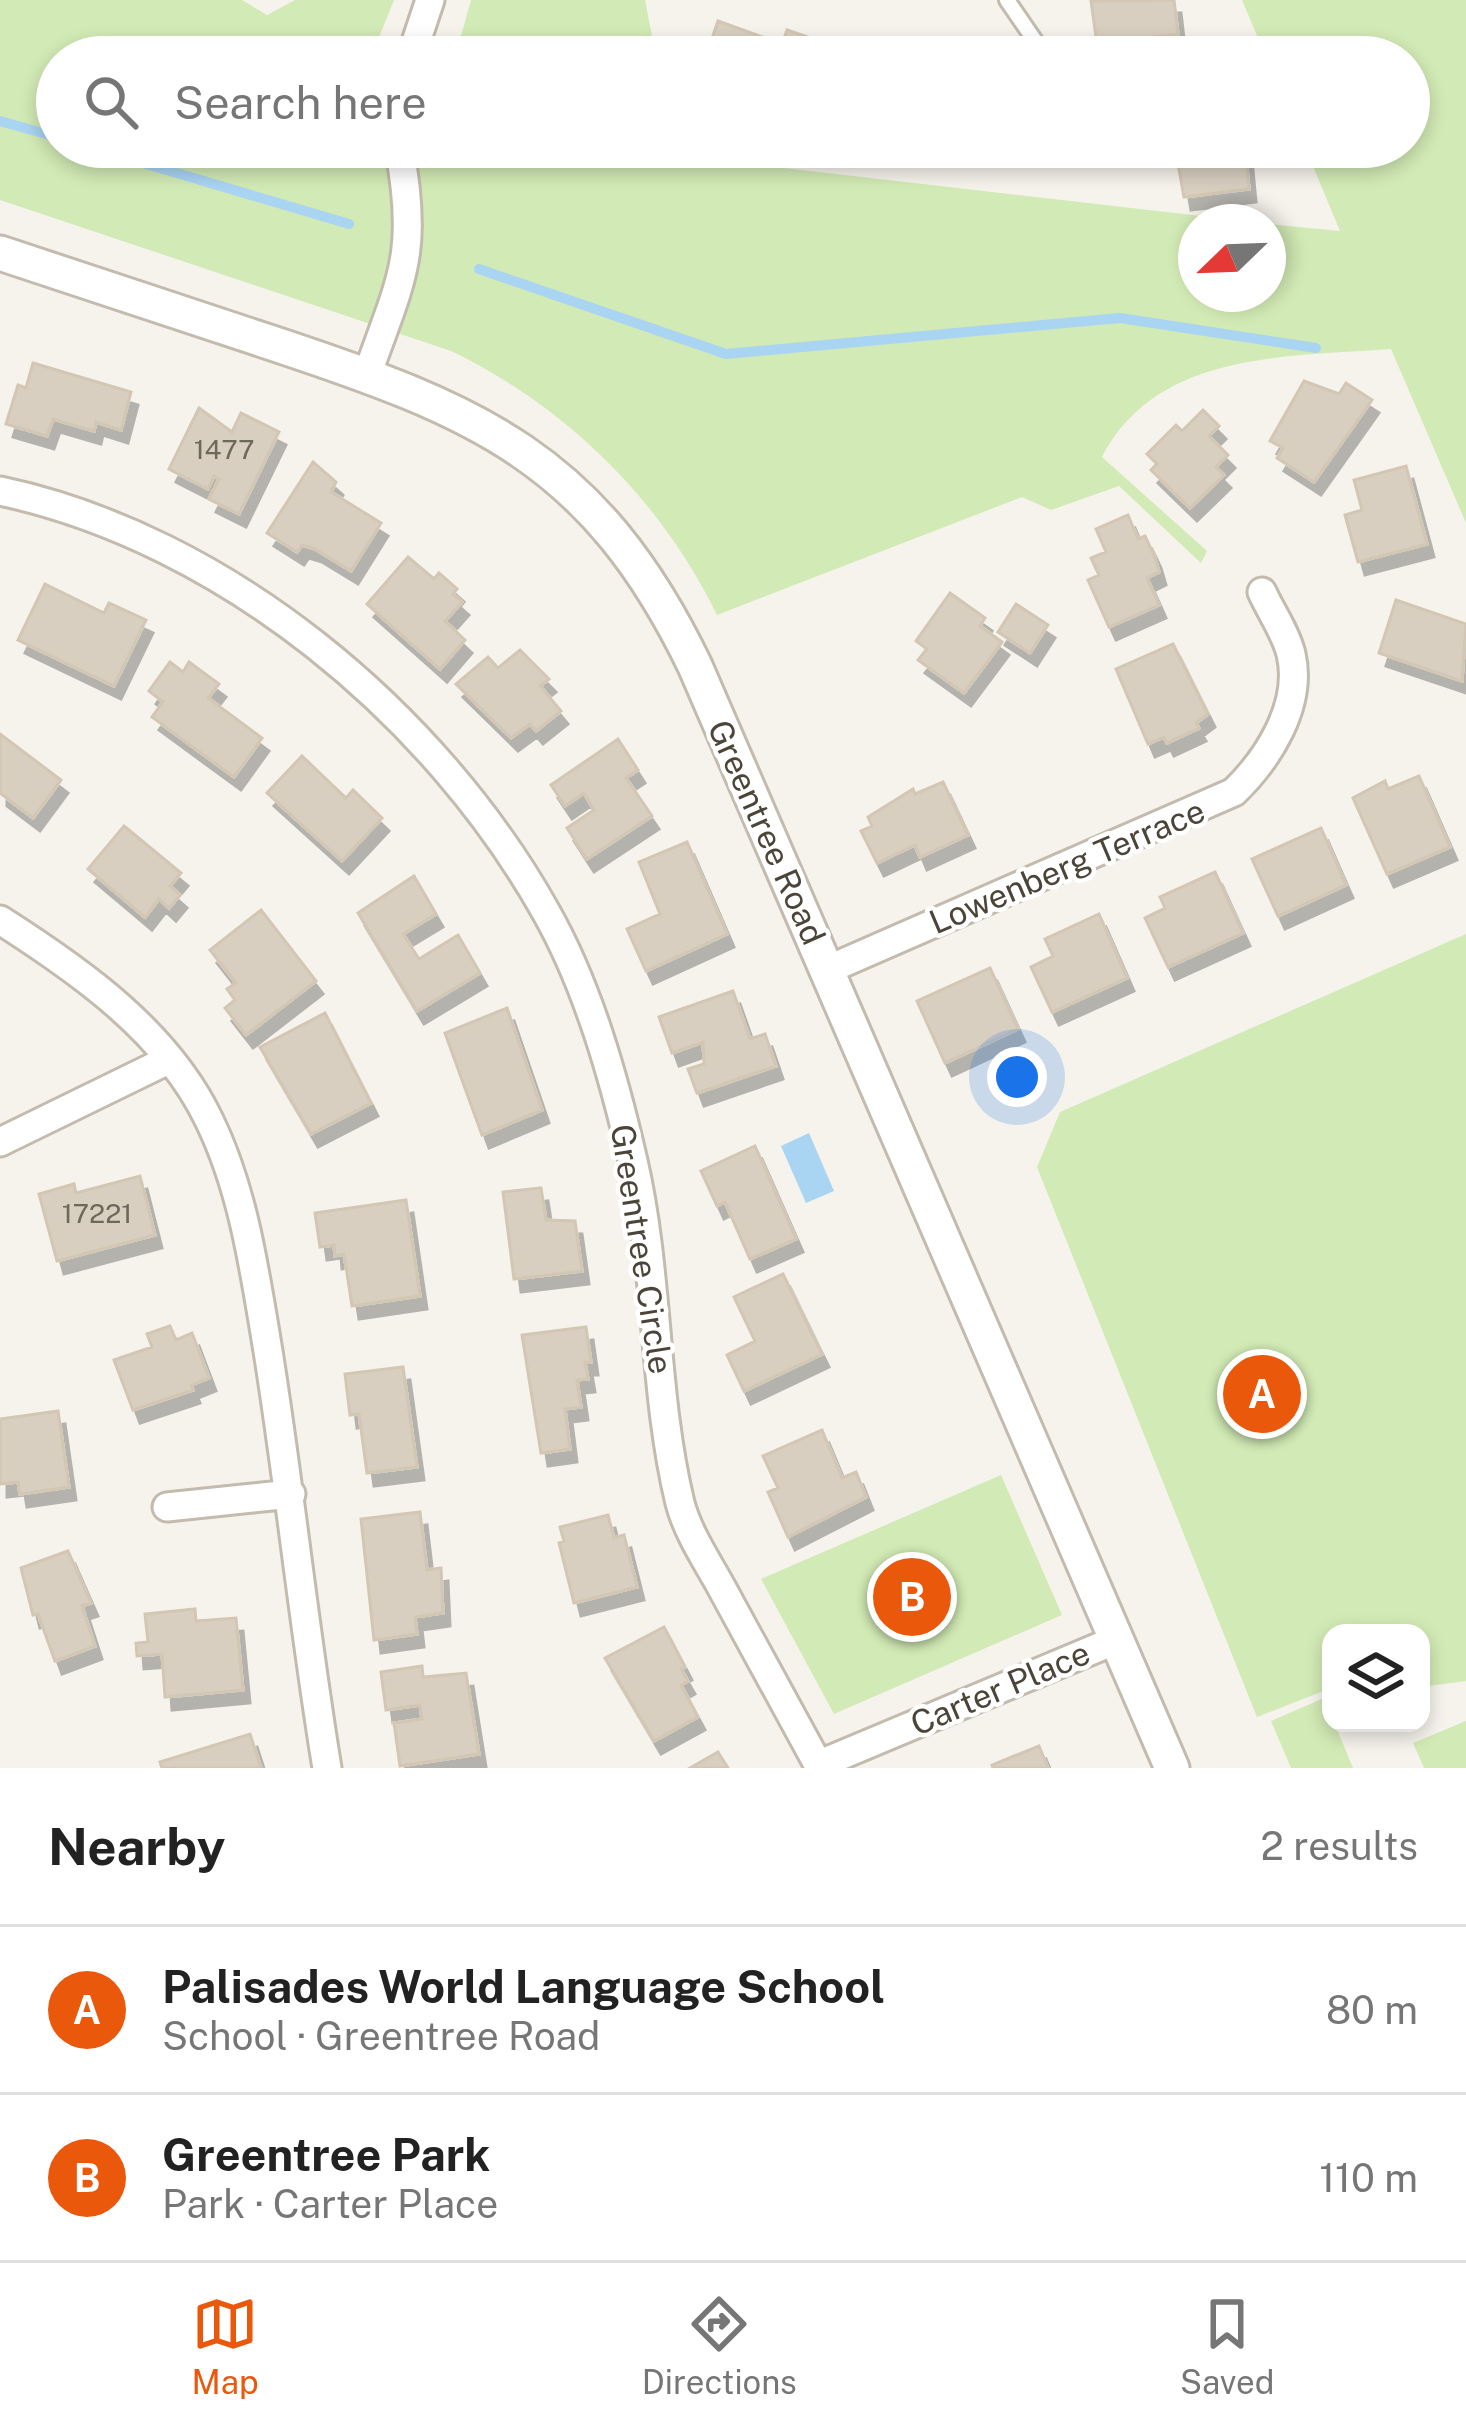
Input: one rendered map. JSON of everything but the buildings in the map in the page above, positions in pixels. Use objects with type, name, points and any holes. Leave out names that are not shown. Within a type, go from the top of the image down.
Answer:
[{"type":"street","points":[[418,36],[430,0]]},
{"type":"street","points":[[368,375],[412,234],[402,168]]},
{"type":"street","name":"Greentree Road","points":[[0,253],[447,405],[508,440],[573,491],[618,542],[674,624],[1172,1768]]},
{"type":"street","name":"Greentree Circle","points":[[0,491],[45,500],[160,551],[312,639],[418,739],[474,804],[547,913],[582,994],[634,1163],[680,1501],[819,1766]]},
{"type":"street","name":"Lowenberg Terrace","points":[[826,970],[1234,792],[1265,756],[1289,700],[1291,651],[1262,592]]},
{"type":"street","points":[[0,920],[104,991],[168,1060],[208,1117],[252,1253],[291,1494],[327,1768]]},
{"type":"street","points":[[0,1142],[168,1060]]},
{"type":"street","points":[[167,1507],[291,1494]]},
{"type":"street","name":"Carter Place","points":[[819,1766],[1116,1640]]},
{"type":"lane","points":[[1007,0],[1032,36]]},
{"type":"green space","points":[[0,0],[242,0],[267,15],[295,0],[394,0],[379,36],[36,36],[36,168],[783,168],[1178,213],[1178,312],[1286,312],[1286,226],[1340,231],[1314,168],[1430,168],[1430,36],[1257,36],[1242,0],[1466,0],[1466,523],[1391,349],[1268,359],[1190,378],[1156,397],[1126,422],[1102,457],[1207,551],[1201,563],[1119,486],[1051,510],[1022,497],[717,615],[668,533],[606,460],[533,399],[451,351],[0,200]]},
{"type":"green space","points":[[471,0],[645,0],[652,36],[461,36]]},
{"type":"green space","points":[[1466,934],[1466,1681],[1430,1686],[1430,1624],[1322,1624],[1322,1692],[1257,1717],[1037,1167],[1060,1112]]},
{"type":"green space","points":[[1001,1475],[1062,1615],[834,1714],[761,1579]]},
{"type":"green space","points":[[1322,1699],[1322,1732],[1338,1732],[1353,1768],[1291,1768],[1271,1721]]},
{"type":"green space","points":[[1466,1721],[1466,1768],[1424,1768],[1413,1743]]},
{"type":"water","points":[[809,1133],[834,1191],[806,1203],[781,1146]]},
{"type":"waterway","points":[[0,121],[36,131]]},
{"type":"waterway","points":[[160,168],[349,224]]},
{"type":"waterway","points":[[479,269],[726,354],[1120,318],[1316,348]]},
{"type":"place","name":"Palisades World Language School","points":[[1262,1394]]},
{"type":"place","name":"Greentree Park","points":[[912,1597]]}]
